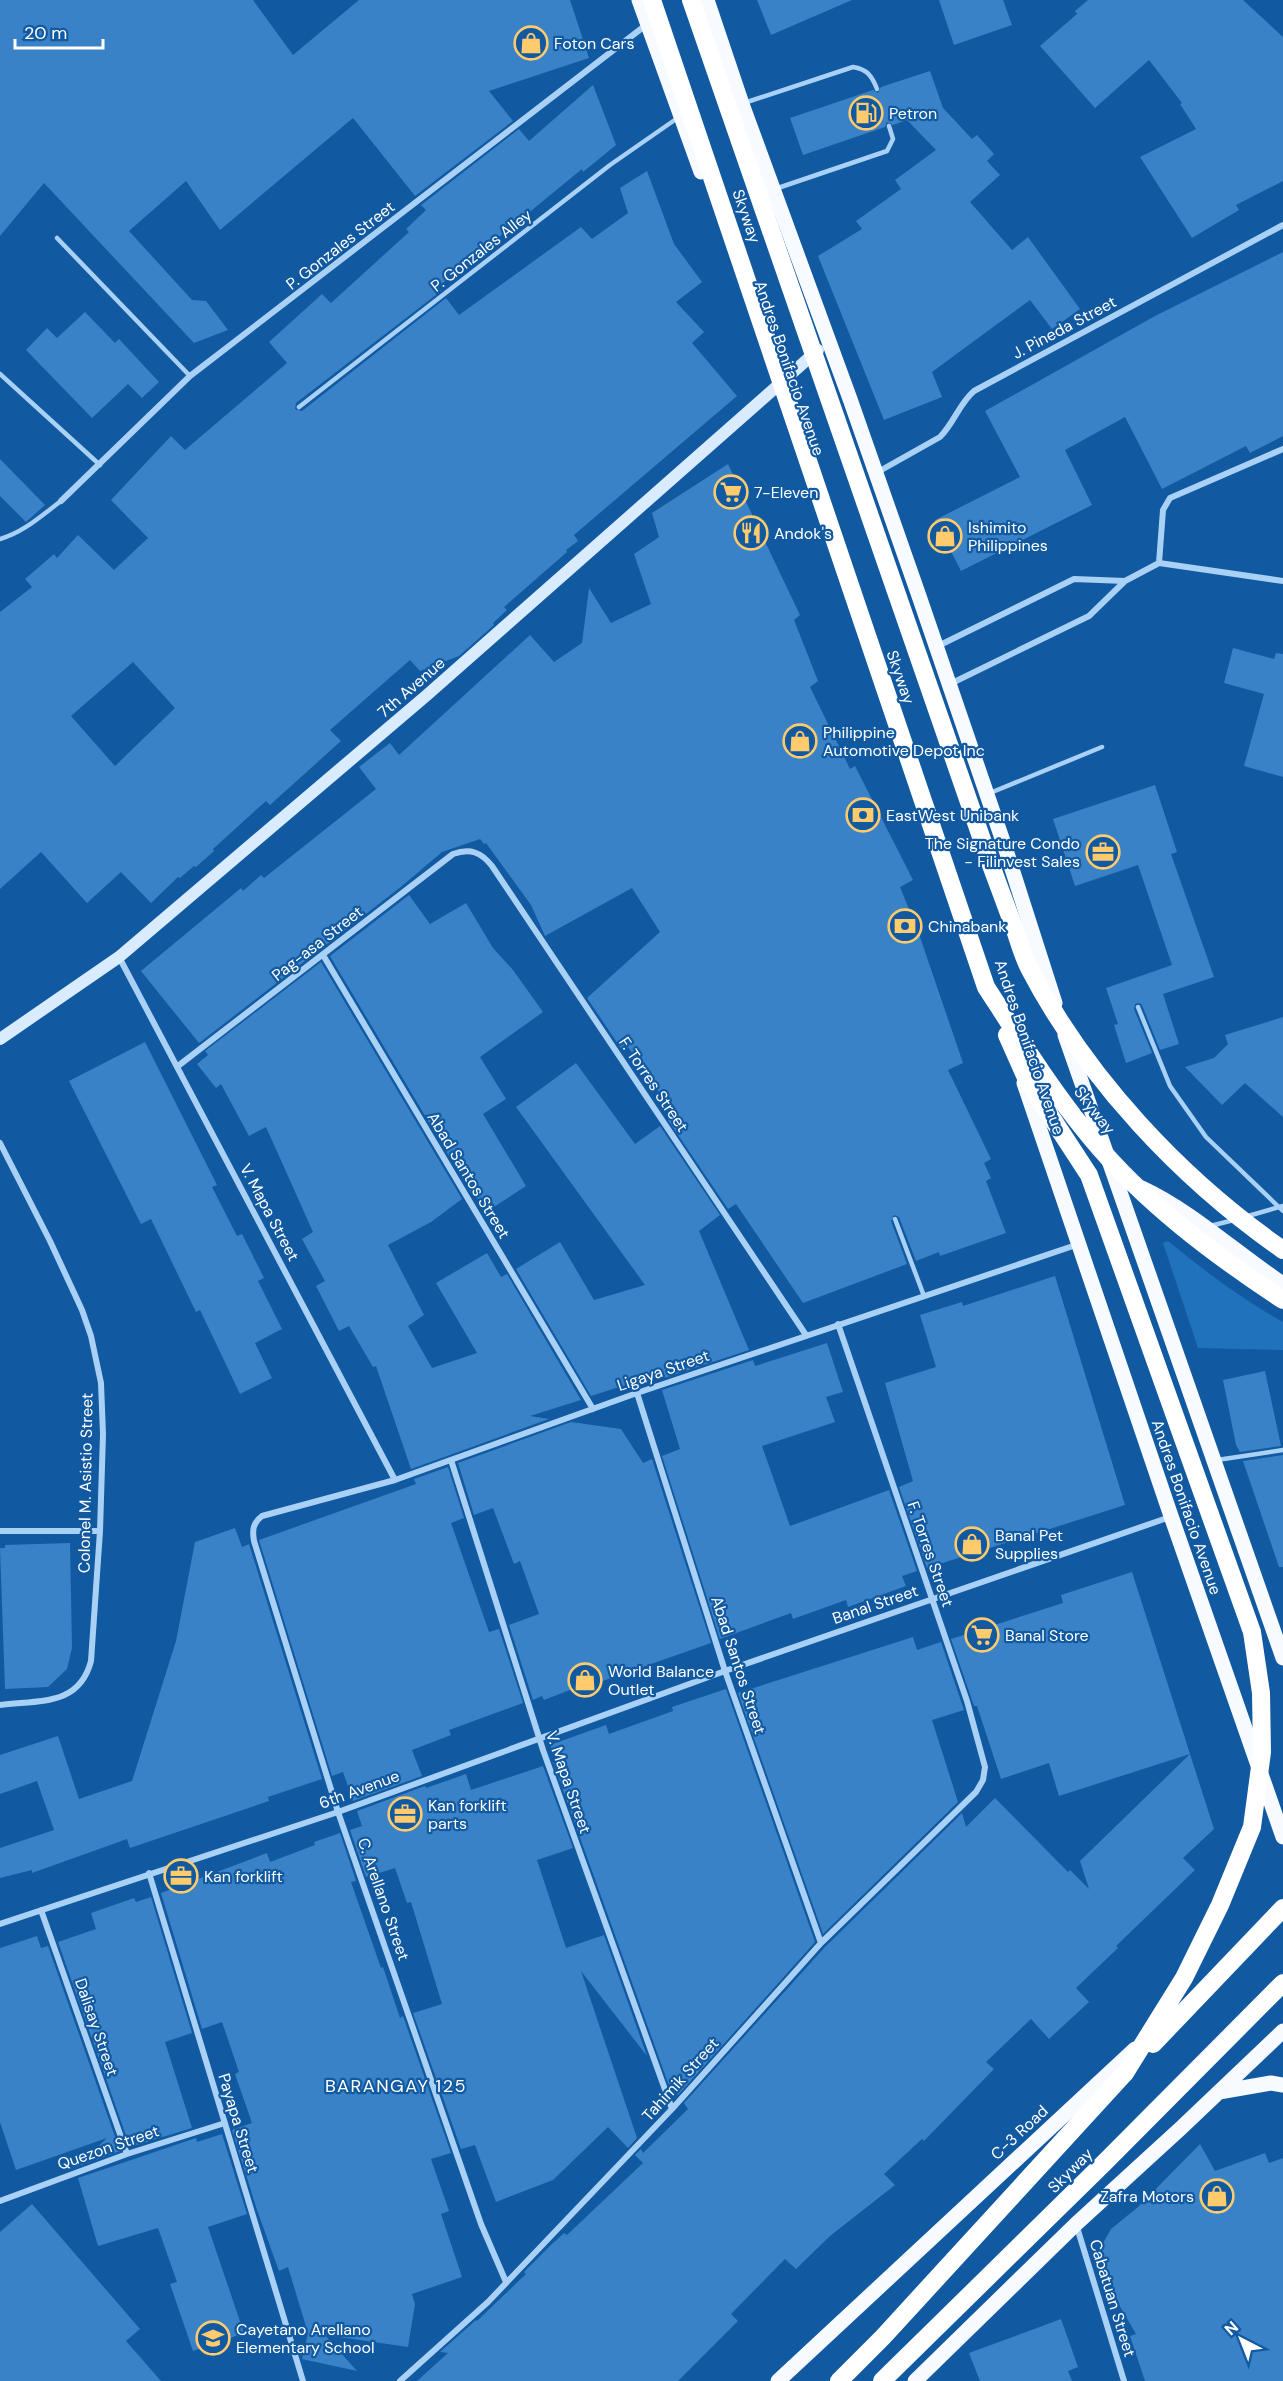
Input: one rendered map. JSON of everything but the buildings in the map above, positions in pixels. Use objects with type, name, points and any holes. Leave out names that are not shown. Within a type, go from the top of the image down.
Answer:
[{"type":"highway","name":"Skyway","points":[[652,0],[986,987],[1054,1089],[1091,1138],[1133,1183],[1188,1232],[1242,1273],[1283,1300]]},
{"type":"highway","name":"Skyway","points":[[692,0],[988,857],[1028,966],[1070,1038],[1126,1110],[1187,1171],[1251,1228],[1283,1250]]},
{"type":"highway","points":[[986,987],[1027,1080],[1089,1175],[1252,1632],[1261,1693],[1262,1752],[1252,1827],[1220,1905],[1184,1978],[1125,2073]]},
{"type":"highway","points":[[838,2381],[883,2337],[1125,2073],[1283,1908]]},
{"type":"highway","name":"Skyway","points":[[882,2381],[1283,1983]]},
{"type":"main road","name":"Andres Bonifacio Avenue","points":[[639,0],[1079,1244],[1283,1837]]},
{"type":"main road","points":[[707,0],[742,104],[829,340],[950,684],[1065,1038],[1283,1658]]},
{"type":"main road","name":"7th Avenue","points":[[0,1039],[119,957],[427,695],[829,340]]},
{"type":"main road","points":[[1113,1174],[1164,1198],[1248,1262],[1283,1284]]},
{"type":"main road","name":"C-3 Road","points":[[778,2381],[1164,2023],[1283,1908]]},
{"type":"main road","points":[[915,2381],[1076,2224],[1283,2031]]},
{"type":"main road","points":[[1219,2092],[1271,2083],[1283,2085]]},
{"type":"street","name":"P. Gonzales Street","points":[[61,501],[190,376],[648,24]]},
{"type":"street","name":"J. Pineda Street","points":[[875,473],[940,437],[948,429],[965,399],[974,391],[1283,225]]},
{"type":"street","points":[[1159,563],[1163,510],[1170,498],[1283,449]]},
{"type":"street","points":[[950,684],[1089,616],[1125,581],[1159,563],[1283,581]]},
{"type":"street","points":[[937,647],[1074,579],[1125,581]]},
{"type":"street","name":"Pag-asa Street","points":[[178,1066],[453,854],[464,850],[476,851]]},
{"type":"street","name":"F. Torres Street","points":[[476,851],[492,866],[806,1335]]},
{"type":"street","name":"Abad Santos Street","points":[[323,955],[592,1409]]},
{"type":"street","name":"V. Mapa Street","points":[[119,957],[395,1480]]},
{"type":"street","name":"Colonel M. Asistio Street","points":[[0,1143],[50,1240],[82,1310],[91,1336],[101,1383],[103,1434],[100,1531],[91,1661],[85,1678],[73,1692],[61,1698],[0,1705]]},
{"type":"street","name":"Ligaya Street","points":[[255,1521],[262,1516],[395,1480],[637,1393],[1079,1244]]},
{"type":"street","name":"F. Torres Street","points":[[838,1324],[968,1701],[986,1767],[983,1780],[976,1792]]},
{"type":"street","name":"Abad Santos Street","points":[[637,1393],[725,1671],[821,1943]]},
{"type":"street","name":"V. Mapa Street","points":[[451,1460],[539,1738],[672,2109]]},
{"type":"street","name":"Banal Street","points":[[725,1671],[1171,1516]]},
{"type":"street","name":"C. Arellano Street","points":[[255,1521],[252,1531],[254,1541],[338,1812],[481,2224],[506,2282]]},
{"type":"street","points":[[0,1531],[100,1531]]},
{"type":"street","name":"6th Avenue","points":[[0,1924],[338,1812],[725,1671]]},
{"type":"street","name":"Tahimik Street","points":[[400,2381],[488,2302],[672,2109],[821,1943],[976,1792]]},
{"type":"street","name":"Payapa Street","points":[[149,1873],[303,2381]]},
{"type":"street","name":"Dalisay Street","points":[[41,1910],[127,2154]]},
{"type":"street","name":"Quezon Street","points":[[0,2201],[127,2154],[225,2123]]},
{"type":"street","name":"Cabatuan Street","points":[[1076,2224],[1124,2381]]},
{"type":"lane","points":[[742,104],[853,67],[862,69],[872,76],[877,89]]},
{"type":"lane","name":"P. Gonzales Alley","points":[[299,406],[610,165],[681,116]]},
{"type":"lane","points":[[773,190],[887,151],[893,139],[889,126]]},
{"type":"lane","points":[[57,238],[190,376]]},
{"type":"lane","points":[[0,374],[100,465]]},
{"type":"lane","points":[[0,539],[14,535],[32,524],[61,501]]},
{"type":"lane","points":[[987,794],[1102,747]]},
{"type":"lane","points":[[1138,1007],[1170,1086],[1206,1137],[1281,1208]]},
{"type":"lane","points":[[1204,1228],[1281,1208]]},
{"type":"lane","points":[[895,1220],[924,1296]]},
{"type":"lane","points":[[1214,1461],[1283,1450]]},
{"type":"shaded area","points":[[1168,1241],[1224,1284],[1283,1322],[1283,1350],[1198,1348],[1163,1243]]},
{"type":"place","name":"Foton Cars","points":[[531,43]]},
{"type":"place","name":"Petron","points":[[866,113]]},
{"type":"place","name":"7-Eleven","points":[[731,492]]},
{"type":"place","name":"Andok's","points":[[751,533]]},
{"type":"place","name":"Ishimito Philippines","points":[[945,536]]},
{"type":"place","name":"Philippine Automotive Depot Inc","points":[[800,741]]},
{"type":"place","name":"EastWest Unibank","points":[[863,815]]},
{"type":"place","name":"The Signature Condo - Filinvest Sales","points":[[1103,852]]},
{"type":"place","name":"Chinabank","points":[[905,926]]},
{"type":"place","name":"Banal Pet Supplies","points":[[972,1544]]},
{"type":"place","name":"Banal Store","points":[[982,1635]]},
{"type":"place","name":"World Balance Outlet","points":[[585,1680]]},
{"type":"place","name":"Kan forklift parts","points":[[405,1814]]},
{"type":"place","name":"Kan forklift","points":[[181,1876]]},
{"type":"place","name":"Zafra Motors","points":[[1217,2196]]},
{"type":"place","name":"Cayetano Arellano Elementary School","points":[[213,2338]]},
{"type":"district","name":"BARANGAY 125","points":[[396,2086]]}]
